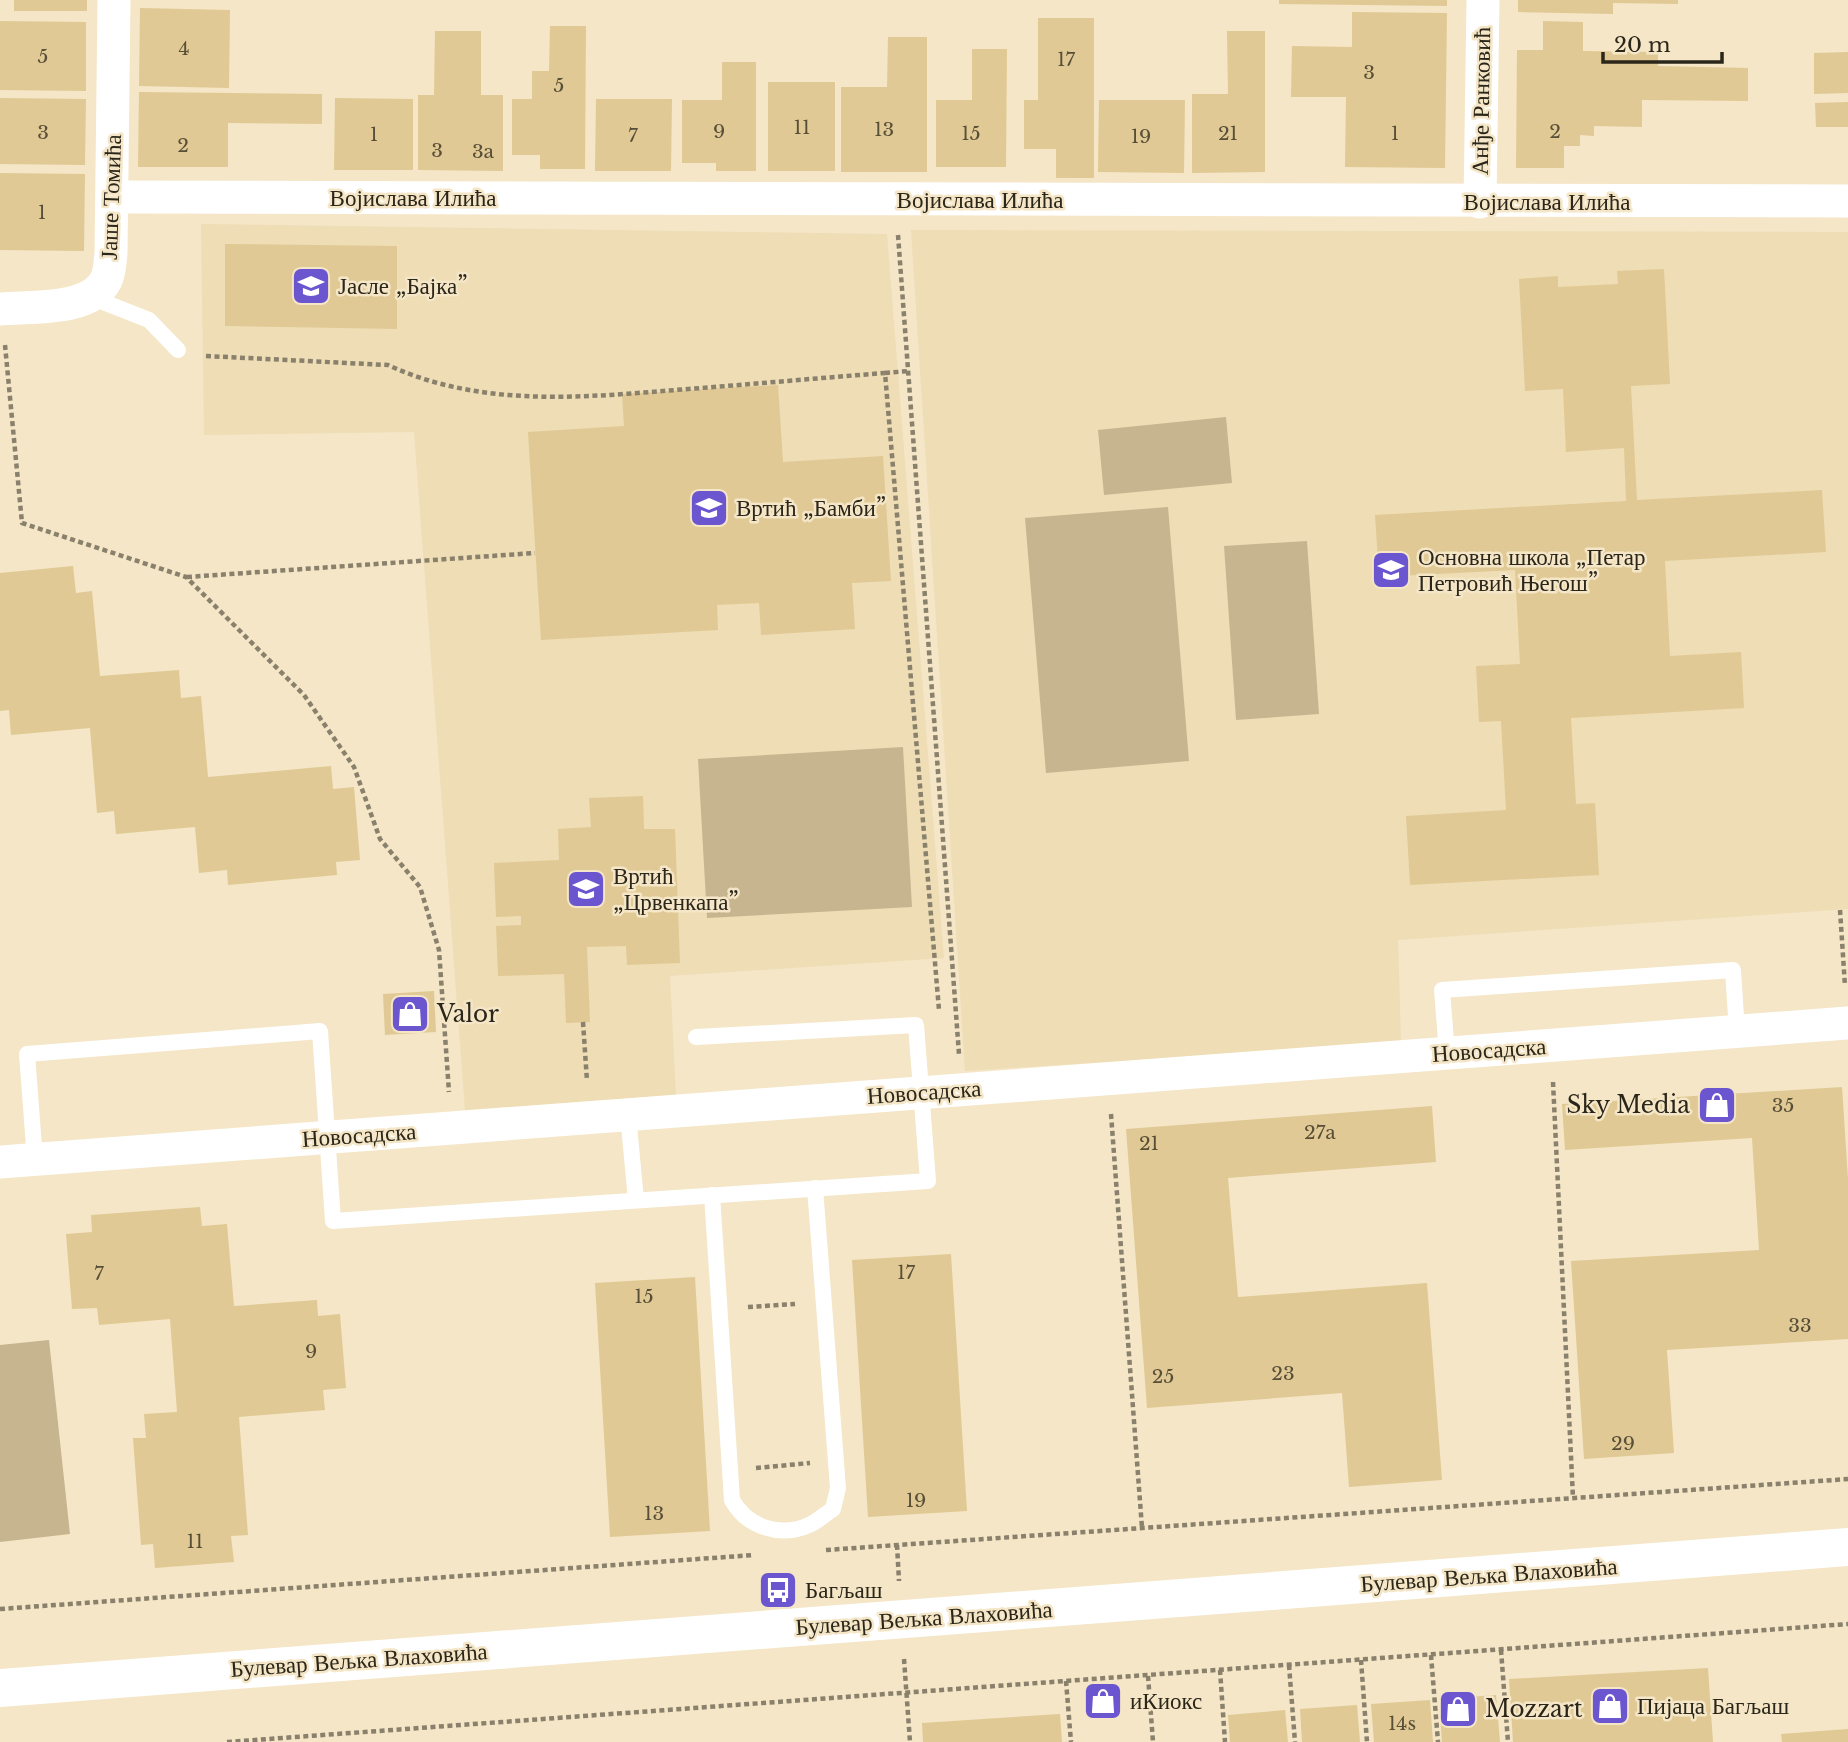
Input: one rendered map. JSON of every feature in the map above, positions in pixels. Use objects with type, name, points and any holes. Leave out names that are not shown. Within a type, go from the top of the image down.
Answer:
[{"type":"main road","name":"Булевар Вељка Влаховића","points":[[0,1688],[1848,1548]]},
{"type":"street","name":"Јаше Томића","points":[[88,296],[101,288],[108,278],[112,197],[114,0]]},
{"type":"street","name":"Анђе Ранковић","points":[[1480,202],[1483,0]]},
{"type":"street","name":"Војислава Илића","points":[[112,197],[1848,201]]},
{"type":"street","points":[[1,309],[67,303],[88,296]]},
{"type":"street","name":"Новосадска","points":[[0,1162],[1848,1023]]},
{"type":"lane","points":[[88,296],[149,320],[178,349]]},
{"type":"lane","points":[[1447,1053],[1442,990],[1733,970],[1737,1032]]},
{"type":"lane","points":[[35,1160],[27,1054],[320,1031],[333,1221],[928,1181],[916,1025],[696,1037]]},
{"type":"lane","points":[[628,1115],[636,1200]]},
{"type":"lane","points":[[712,1195],[732,1500],[741,1516],[755,1525],[778,1530],[809,1525],[833,1509],[838,1488],[815,1188]]},
{"type":"path","points":[[896,200],[962,1090]]},
{"type":"path","points":[[1,309],[22,523],[186,577],[535,553]]},
{"type":"path","points":[[178,349],[203,356],[388,365],[407,374],[474,393],[564,399],[909,371]]},
{"type":"path","points":[[885,373],[940,1012]]},
{"type":"path","points":[[186,577],[304,695],[354,767],[380,839],[420,887],[439,950],[452,1129]]},
{"type":"path","points":[[1840,910],[1848,1023]]},
{"type":"path","points":[[583,1022],[589,1118]]},
{"type":"path","points":[[1551,1045],[1573,1497]]},
{"type":"path","points":[[1108,1079],[1142,1528]]},
{"type":"path","points":[[719,1309],[824,1301]]},
{"type":"path","points":[[730,1469],[836,1462]]},
{"type":"path","points":[[812,1551],[1848,1479]]},
{"type":"path","points":[[0,1609],[757,1555]]},
{"type":"path","points":[[228,1742],[1848,1624]]},
{"type":"path","points":[[1501,1650],[1508,1742]]},
{"type":"path","points":[[1431,1655],[1438,1742]]},
{"type":"path","points":[[1361,1660],[1367,1742]]},
{"type":"path","points":[[1289,1665],[1295,1742]]},
{"type":"path","points":[[1220,1670],[1225,1742]]},
{"type":"path","points":[[1149,1676],[1153,1742]]},
{"type":"path","points":[[1066,1681],[1071,1742]]},
{"type":"path","points":[[906,1693],[910,1742]]},
{"type":"shaded area","points":[[201,224],[887,234],[944,958],[670,976],[676,1095],[465,1110],[414,432],[204,435]]},
{"type":"shaded area","name":"Основна школа „Петар Петровић Његош”","points":[[911,230],[1848,232],[1848,909],[1398,940],[1401,1043],[965,1071]]},
{"type":"shaded area","points":[[1226,417],[1232,483],[1104,495],[1098,430]]},
{"type":"shaded area","points":[[1168,507],[1189,761],[1046,773],[1025,518]]},
{"type":"shaded area","points":[[1307,541],[1319,714],[1236,720],[1224,546]]},
{"type":"shaded area","points":[[903,747],[912,907],[707,918],[698,759]]},
{"type":"shaded area","points":[[49,1340],[70,1534],[0,1542],[0,1345]]},
{"type":"building","points":[[14,0],[87,0],[87,11],[14,11]]},
{"type":"building","points":[[1279,0],[1447,0],[1447,6],[1279,4]]},
{"type":"building","points":[[1518,0],[1678,0],[1678,4],[1613,3],[1613,14],[1518,12]]},
{"type":"building","points":[[140,8],[230,10],[229,88],[139,86]]},
{"type":"building","points":[[1352,12],[1447,13],[1445,168],[1345,167],[1346,97],[1291,97],[1292,46],[1352,47]]},
{"type":"building","points":[[1038,18],[1094,18],[1094,178],[1056,178],[1056,149],[1024,149],[1024,100],[1038,100]]},
{"type":"building","points":[[0,21],[86,22],[86,91],[0,90]]},
{"type":"building","points":[[1543,21],[1583,22],[1583,51],[1658,52],[1658,66],[1748,68],[1748,101],[1642,100],[1642,127],[1594,126],[1594,136],[1580,135],[1580,146],[1564,146],[1564,168],[1516,168],[1517,50],[1543,50]]},
{"type":"building","points":[[550,26],[586,26],[585,169],[540,169],[540,155],[512,155],[512,99],[532,99],[532,71],[549,71]]},
{"type":"building","points":[[435,31],[481,31],[481,95],[503,95],[503,171],[418,170],[418,95],[434,95]]},
{"type":"building","points":[[1227,31],[1265,31],[1265,172],[1192,173],[1192,94],[1228,94]]},
{"type":"building","points":[[888,37],[927,37],[927,172],[841,172],[841,87],[887,87]]},
{"type":"building","points":[[972,49],[1007,49],[1006,167],[936,167],[936,100],[972,100]]},
{"type":"building","points":[[1848,52],[1848,93],[1814,94],[1814,53]]},
{"type":"building","points":[[722,62],[756,62],[756,171],[716,171],[716,163],[682,163],[682,100],[722,100]]},
{"type":"building","points":[[768,82],[835,82],[835,171],[768,171]]},
{"type":"building","points":[[139,92],[322,94],[322,124],[228,123],[228,167],[138,167]]},
{"type":"building","points":[[0,98],[86,99],[85,165],[0,164]]},
{"type":"building","points":[[335,98],[413,99],[413,170],[334,170]]},
{"type":"building","points":[[596,99],[672,99],[671,171],[595,171]]},
{"type":"building","points":[[1099,100],[1185,100],[1184,173],[1098,172]]},
{"type":"building","points":[[1848,102],[1848,127],[1816,127],[1815,103]]},
{"type":"building","points":[[0,173],[85,174],[84,251],[0,250]]},
{"type":"building","name":"Јасле „Бајка”","points":[[225,244],[397,246],[397,329],[225,326]]},
{"type":"building","points":[[1664,269],[1670,384],[1631,386],[1637,500],[1822,490],[1826,552],[1665,561],[1670,656],[1741,652],[1744,708],[1571,718],[1576,804],[1595,803],[1599,875],[1410,885],[1406,816],[1506,810],[1501,721],[1479,722],[1476,666],[1520,664],[1515,570],[1379,577],[1375,515],[1626,501],[1624,448],[1566,452],[1563,389],[1525,391],[1519,279],[1558,276],[1558,287],[1618,284],[1617,271]]},
{"type":"building","name":"Вртић „Бамби”","points":[[778,385],[783,462],[883,456],[891,581],[852,583],[855,629],[761,635],[759,603],[717,605],[718,630],[541,640],[528,432],[624,426],[622,394]]},
{"type":"building","points":[[73,566],[76,593],[92,591],[100,676],[179,670],[181,698],[201,696],[208,777],[331,766],[333,789],[354,787],[360,860],[336,862],[337,875],[228,885],[227,870],[199,873],[195,827],[116,834],[114,811],[97,813],[90,728],[11,735],[9,710],[0,711],[0,573]]},
{"type":"building","name":"Вртић „Црвенкапа”","points":[[643,796],[644,829],[675,829],[680,963],[627,965],[626,946],[587,947],[590,1022],[566,1023],[564,974],[498,976],[496,926],[521,925],[521,916],[496,917],[494,863],[559,860],[558,829],[591,827],[589,798]]},
{"type":"building","points":[[434,991],[436,1032],[385,1035],[383,994]]},
{"type":"building","points":[[1842,1087],[1848,1179],[1848,1339],[1667,1350],[1674,1453],[1584,1459],[1571,1261],[1759,1250],[1752,1138],[1565,1150],[1562,1104]]},
{"type":"building","points":[[1432,1106],[1436,1162],[1228,1178],[1238,1297],[1427,1283],[1442,1480],[1349,1487],[1342,1393],[1147,1408],[1126,1129]]},
{"type":"building","points":[[200,1207],[202,1226],[227,1224],[234,1306],[317,1300],[318,1316],[340,1314],[346,1388],[323,1390],[325,1410],[239,1417],[248,1535],[231,1536],[234,1562],[155,1568],[153,1544],[141,1545],[133,1438],[146,1438],[144,1414],[177,1412],[170,1319],[99,1325],[97,1308],[72,1309],[66,1234],[92,1232],[91,1215]]},
{"type":"building","points":[[951,1254],[967,1511],[868,1517],[852,1260]]},
{"type":"building","points":[[695,1277],[710,1531],[610,1537],[595,1283]]},
{"type":"building","name":"Пијаца Багљаш","points":[[1708,1668],[1713,1742],[1513,1742],[1509,1679]]},
{"type":"building","points":[[1496,1695],[1500,1742],[1442,1742],[1439,1699]]},
{"type":"building","points":[[1430,1700],[1433,1742],[1374,1742],[1371,1704]]},
{"type":"building","points":[[1357,1705],[1360,1742],[1302,1742],[1300,1709]]},
{"type":"building","points":[[1285,1710],[1288,1742],[1230,1742],[1228,1715]]},
{"type":"building","points":[[1060,1714],[1062,1742],[923,1742],[922,1723]]},
{"type":"building","points":[[1848,1729],[1848,1742],[1782,1742],[1781,1734]]},
{"type":"place","name":"Јасле „Бајка”","points":[[311,286]]},
{"type":"place","name":"Вртић „Бамби”","points":[[709,508]]},
{"type":"place","name":"Основна школа „Петар Петровић Његош”","points":[[1391,570]]},
{"type":"place","name":"Вртић „Црвенкапа”","points":[[586,889]]},
{"type":"place","name":"Valor","points":[[410,1014]]},
{"type":"place","name":"Sky Media","points":[[1717,1105]]},
{"type":"place","name":"Багљаш","points":[[778,1590]]},
{"type":"place","name":"иКиокс","points":[[1103,1701]]},
{"type":"place","name":"Пијаца Багљаш","points":[[1610,1706]]},
{"type":"place","name":"Mozzart","points":[[1458,1709]]}]
